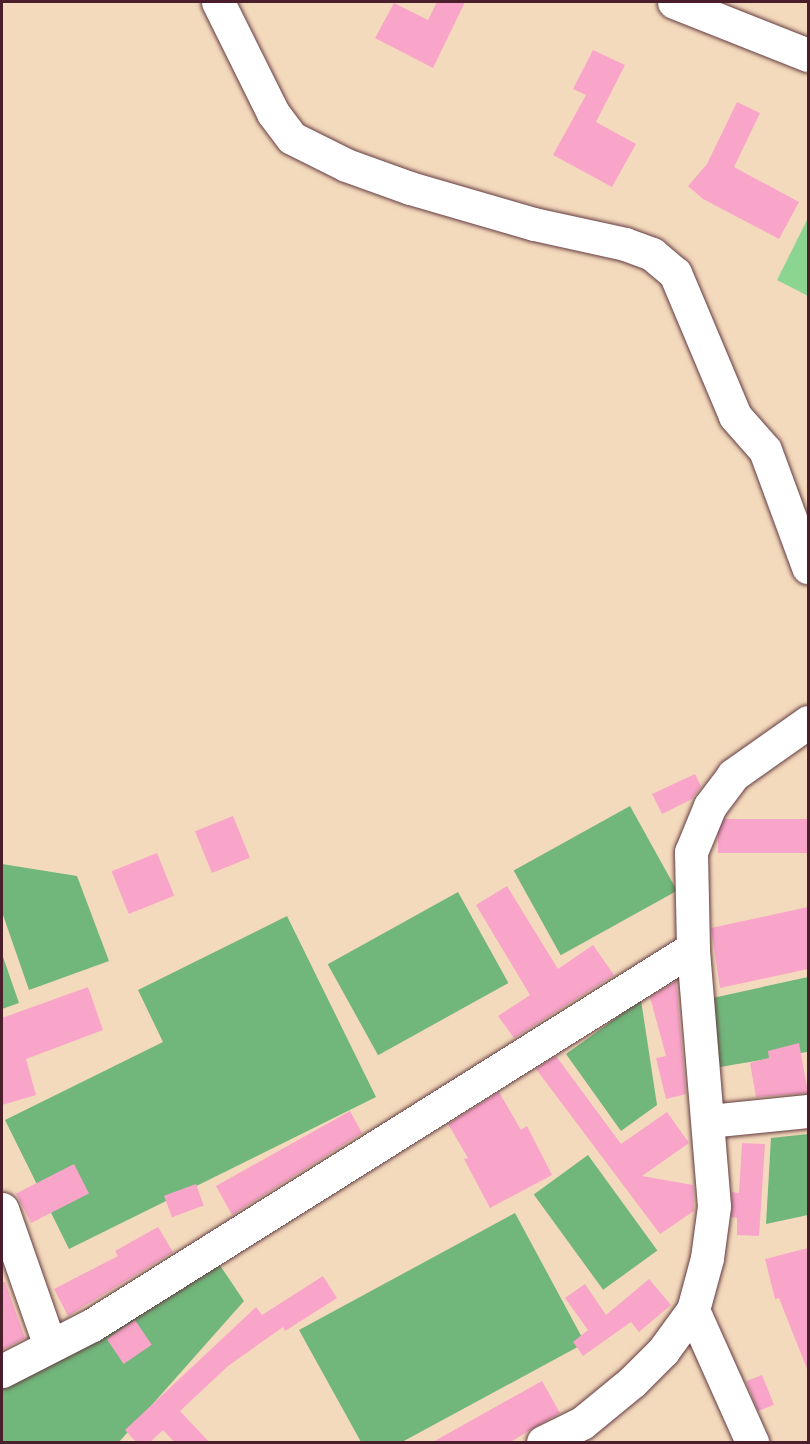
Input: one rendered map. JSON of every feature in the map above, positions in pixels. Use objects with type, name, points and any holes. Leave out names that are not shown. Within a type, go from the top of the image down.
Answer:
[{"type":"street","points":[[218,2],[273,113],[292,138],[346,165],[410,188],[534,224],[625,244],[652,254],[675,273],[735,416],[765,450],[808,567]]},
{"type":"street","points":[[674,2],[808,55]]},
{"type":"street","points":[[543,1443],[582,1423],[632,1382],[663,1351],[693,1310],[707,1258],[714,1206],[710,1121],[693,948],[691,852],[710,806],[733,775],[808,722]]},
{"type":"street","points":[[2,1371],[92,1325],[693,948]]},
{"type":"street","points":[[710,1121],[808,1111]]},
{"type":"street","points":[[2,1209],[50,1346]]},
{"type":"street","points":[[693,1310],[752,1443]]},
{"type":"green space","points":[[808,218],[808,296],[777,280]]},
{"type":"green space","points":[[630,806],[677,891],[561,955],[514,870]]},
{"type":"green space","points":[[2,864],[77,876],[109,961],[29,990],[2,912]]},
{"type":"green space","points":[[458,892],[508,983],[378,1055],[328,964]]},
{"type":"green space","points":[[287,916],[376,1097],[69,1249],[5,1120],[163,1042],[138,990]]},
{"type":"green space","points":[[2,954],[19,1003],[2,1009]]},
{"type":"green space","points":[[808,977],[808,1056],[807,1052],[720,1067],[708,999]]},
{"type":"green space","points":[[641,1000],[657,1105],[621,1131],[566,1054]]},
{"type":"green space","points":[[808,1134],[808,1215],[766,1224],[771,1138]]},
{"type":"green space","points":[[588,1155],[657,1250],[603,1290],[534,1194]]},
{"type":"green space","points":[[515,1213],[585,1343],[402,1442],[361,1442],[299,1330]]},
{"type":"green space","points":[[215,1258],[244,1301],[119,1442],[2,1442],[2,1386]]},
{"type":"building","points":[[437,2],[465,2],[433,68],[375,38],[394,3],[428,20]]},
{"type":"building","points":[[593,50],[625,65],[596,122],[636,144],[612,187],[553,155],[586,95],[573,89]]},
{"type":"building","points":[[737,102],[760,113],[734,167],[799,202],[779,239],[703,199],[688,186],[707,164]]},
{"type":"building","points":[[695,774],[701,786],[692,799],[662,814],[652,794]]},
{"type":"building","points":[[233,816],[250,858],[212,873],[195,831]]},
{"type":"building","points":[[718,819],[808,819],[808,853],[718,853]]},
{"type":"building","points":[[157,853],[174,896],[129,914],[112,871]]},
{"type":"building","points":[[507,886],[558,969],[593,945],[614,975],[514,1038],[498,1016],[530,995],[476,905]]},
{"type":"building","points":[[808,907],[808,969],[720,988],[711,928]]},
{"type":"building","points":[[676,981],[686,1094],[666,1099],[656,1058],[666,1056],[650,997]]},
{"type":"building","points":[[88,987],[103,1030],[26,1059],[36,1095],[2,1105],[2,1018]]},
{"type":"building","points":[[799,1043],[808,1093],[756,1097],[750,1063],[769,1058],[768,1051]]},
{"type":"building","points":[[556,1056],[621,1144],[667,1112],[689,1143],[642,1176],[693,1185],[694,1211],[660,1234],[536,1069]]},
{"type":"building","points":[[499,1092],[521,1130],[527,1126],[552,1175],[490,1208],[464,1159],[468,1158],[448,1124]]},
{"type":"building","points":[[350,1111],[362,1133],[232,1215],[216,1186]]},
{"type":"building","points":[[742,1143],[765,1144],[759,1236],[737,1235],[737,1218],[731,1217],[732,1192],[739,1193]]},
{"type":"building","points":[[74,1164],[89,1193],[31,1223],[16,1194]]},
{"type":"building","points":[[196,1184],[204,1206],[172,1217],[164,1196]]},
{"type":"building","points":[[158,1227],[173,1252],[68,1316],[54,1289],[118,1256],[115,1251]]},
{"type":"building","points":[[808,1248],[807,1369],[779,1298],[775,1299],[765,1259]]},
{"type":"building","points":[[323,1276],[337,1298],[285,1331],[283,1327],[228,1366],[180,1411],[210,1443],[175,1443],[163,1430],[149,1443],[137,1443],[125,1430],[256,1307],[262,1315]]},
{"type":"building","points":[[649,1279],[671,1305],[639,1332],[631,1322],[583,1356],[573,1342],[588,1330],[565,1298],[585,1284],[606,1315]]},
{"type":"building","points":[[2,1282],[5,1282],[25,1338],[2,1350]]},
{"type":"building","points":[[135,1320],[152,1345],[124,1364],[107,1339]]},
{"type":"building","points":[[762,1375],[774,1405],[758,1411],[746,1381]]},
{"type":"building","points":[[542,1381],[560,1413],[509,1443],[431,1443]]}]
